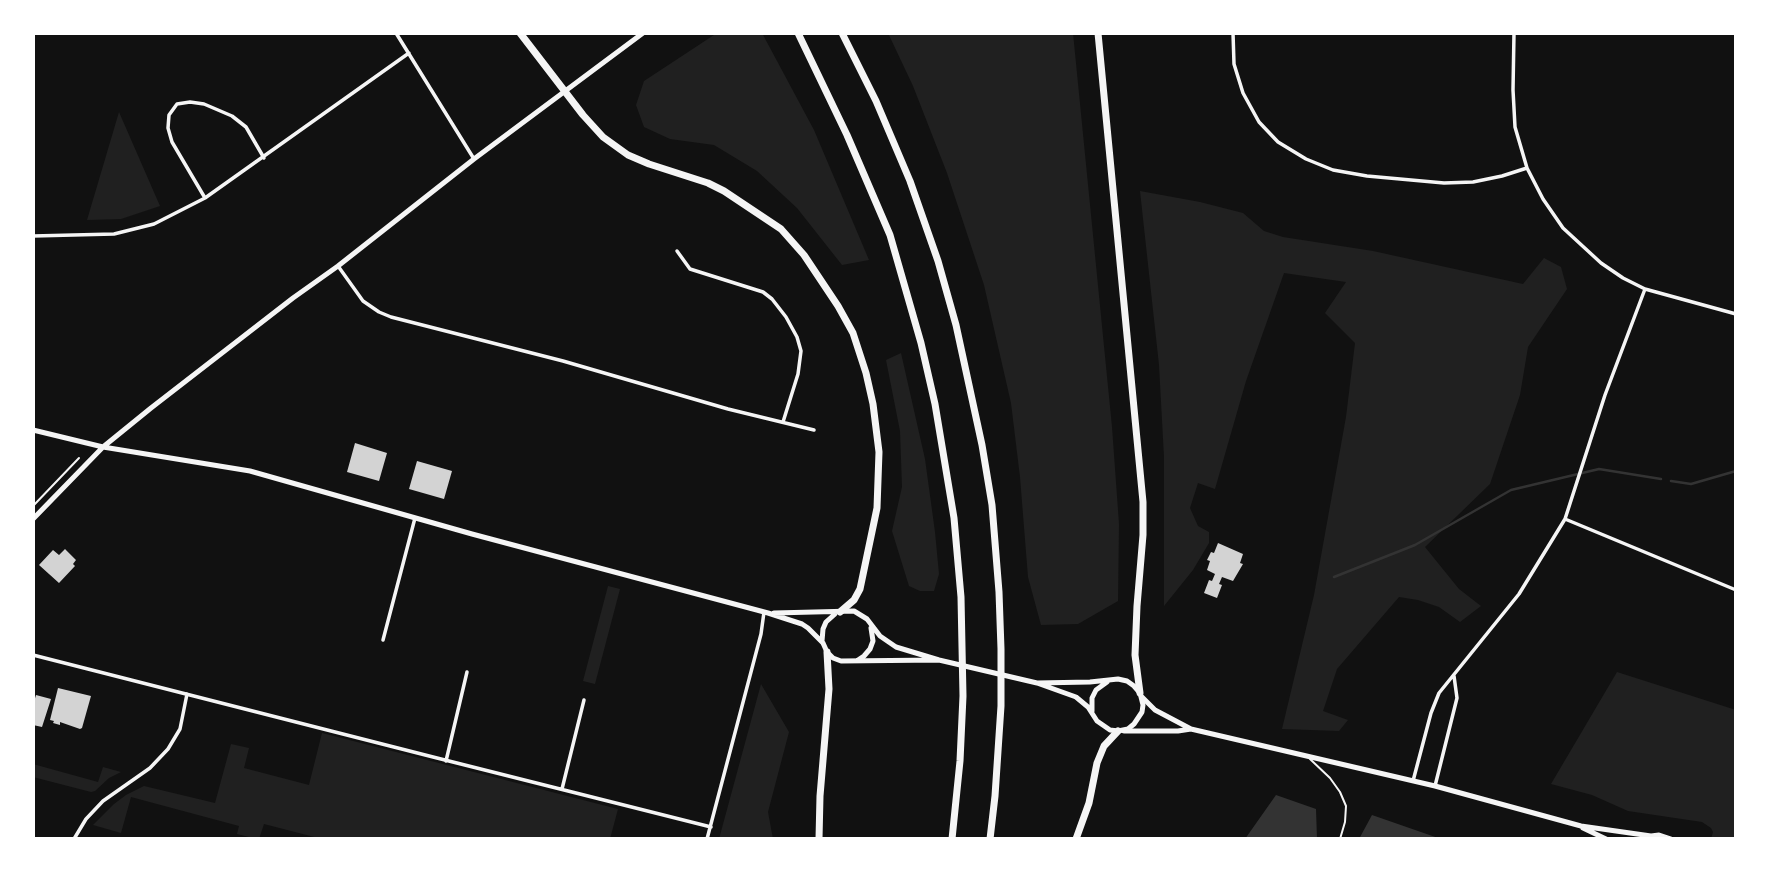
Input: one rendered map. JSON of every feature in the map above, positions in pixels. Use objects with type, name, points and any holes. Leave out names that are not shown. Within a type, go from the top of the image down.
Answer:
[{"type":"highway","points":[[520,33],[596,130],[617,148],[649,164],[708,183],[781,229],[823,282],[853,333],[866,373],[877,431],[877,508],[860,589],[854,600],[839,612]]},
{"type":"highway","points":[[798,33],[847,135],[890,235],[922,343],[935,404],[954,518],[963,639],[960,761],[952,839]]},
{"type":"highway","points":[[842,33],[876,101],[910,181],[938,261],[975,407],[992,505],[1001,649],[1001,706],[990,839]]},
{"type":"highway","points":[[1098,33],[1143,502],[1135,655],[1141,695]]},
{"type":"highway","points":[[819,839],[829,689],[825,648]]},
{"type":"highway","points":[[1076,839],[1089,803],[1097,763],[1104,746],[1119,731]]},
{"type":"main road","points":[[33,519],[103,447],[474,159],[643,33]]},
{"type":"main road","points":[[33,430],[103,447],[250,471],[766,613],[802,624],[815,634],[833,658],[841,661],[939,660]]},
{"type":"main road","points":[[766,613],[854,611],[867,619],[887,642],[897,647],[939,660],[1038,683],[1076,697],[1103,727],[1119,731],[1191,729]]},
{"type":"main road","points":[[825,648],[823,629],[831,616],[839,612]]},
{"type":"main road","points":[[858,660],[870,649],[873,633],[871,625]]},
{"type":"main road","points":[[1038,683],[1118,679],[1127,681],[1134,686],[1148,706],[1191,729],[1435,786],[1580,826],[1650,837],[1659,835],[1671,839]]},
{"type":"main road","points":[[1093,715],[1092,698],[1102,684],[1110,680]]},
{"type":"main road","points":[[1119,731],[1139,719],[1143,705],[1141,695]]},
{"type":"main road","points":[[1580,826],[1606,839]]},
{"type":"street","points":[[396,33],[474,159]]},
{"type":"street","points":[[1233,33],[1234,64],[1243,93],[1259,122],[1278,142],[1306,159],[1333,170],[1367,176],[1444,183],[1473,182],[1527,168]]},
{"type":"street","points":[[1514,33],[1513,90],[1516,127],[1527,168],[1563,229],[1601,263],[1645,289],[1736,314]]},
{"type":"street","points":[[33,236],[114,234],[154,224],[205,198],[410,53]]},
{"type":"street","points":[[205,198],[173,142],[168,128],[169,115],[177,104],[204,104],[232,116],[246,127],[264,158]]},
{"type":"street","points":[[677,251],[690,269],[763,292],[786,317],[801,351],[798,374],[783,422]]},
{"type":"street","points":[[338,266],[363,301],[391,317],[814,430]]},
{"type":"street","points":[[1413,781],[1439,693],[1519,594],[1565,519],[1605,395],[1645,289]]},
{"type":"street","points":[[383,640],[415,518]]},
{"type":"street","points":[[1565,519],[1736,590]]},
{"type":"street","points":[[707,839],[766,613]]},
{"type":"street","points":[[33,655],[710,827]]},
{"type":"street","points":[[446,761],[467,672]]},
{"type":"street","points":[[1435,786],[1457,698],[1454,677]]},
{"type":"street","points":[[74,839],[86,819],[103,801],[150,768],[168,749],[180,729],[187,694]]},
{"type":"street","points":[[562,789],[584,700]]},
{"type":"lane","points":[[1307,756],[1330,778],[1346,806],[1340,839]]},
{"type":"path","points":[[33,506],[79,457]]},
{"type":"shaded area","points":[[717,33],[762,33],[814,130],[869,260],[842,265],[797,208],[757,171],[714,145],[670,139],[644,127],[636,105],[644,81]]},
{"type":"shaded area","points":[[888,33],[1073,33],[1119,524],[1118,601],[1078,624],[1041,625],[1028,577],[1011,403],[984,285],[947,173],[913,86]]},
{"type":"shaded area","points":[[119,112],[160,206],[121,219],[87,220]]},
{"type":"shaded area","points":[[1140,191],[1243,213],[1264,231],[1283,237],[1373,251],[1523,284],[1544,258],[1561,267],[1567,289],[1528,347],[1520,395],[1490,484],[1425,547],[1459,589],[1481,606],[1460,622],[1439,607],[1399,597],[1337,669],[1323,711],[1348,720],[1339,731],[1282,729],[1314,595],[1346,417],[1355,343],[1325,313],[1346,282],[1284,273],[1246,381],[1215,489],[1198,483],[1190,508],[1198,526],[1209,532],[1209,543],[1193,570],[1164,606],[1164,457],[1159,365]]},
{"type":"shaded area","points":[[901,353],[925,459],[939,574],[934,591],[920,591],[909,586],[892,531],[902,487],[900,431],[886,360]]},
{"type":"shaded area","points":[[608,586],[620,589],[595,684],[583,681]]},
{"type":"shaded area","points":[[1617,672],[1736,710],[1736,839],[1711,839],[1711,828],[1702,822],[1628,811],[1592,795],[1551,784]]},
{"type":"shaded area","points":[[761,684],[789,732],[768,812],[773,839],[719,839]]},
{"type":"shaded area","points":[[322,733],[618,809],[610,839],[322,839],[264,824],[257,839],[237,834],[239,826],[131,797],[121,833],[93,825],[114,804],[144,786],[215,803],[231,744],[249,748],[244,768],[309,785]]},
{"type":"shaded area","points":[[33,764],[98,782],[103,767],[121,772],[91,792],[33,777]]},
{"type":"shaded area","points":[[1276,795],[1316,809],[1317,839],[1245,839]]},
{"type":"shaded area","points":[[1372,815],[1441,839],[1359,839]]},
{"type":"building","points":[[355,443],[387,453],[379,481],[347,472]]},
{"type":"building","points":[[417,461],[452,471],[444,499],[409,489]]},
{"type":"building","points":[[1218,543],[1243,554],[1240,563],[1243,564],[1233,581],[1222,577],[1217,598],[1204,593],[1209,580],[1212,581],[1215,574],[1207,570],[1210,561],[1207,560]]},
{"type":"building","points":[[65,549],[76,560],[73,564],[75,566],[59,583],[39,565],[53,550],[59,555]]},
{"type":"building","points":[[58,688],[91,696],[82,728],[60,722],[60,725],[50,720]]},
{"type":"building","points":[[36,695],[51,699],[42,727],[33,725]]},
{"type":"waterway","points":[[1334,577],[1415,545],[1511,490],[1599,469],[1661,479]]},
{"type":"waterway","points":[[1671,481],[1691,484],[1736,471]]}]
